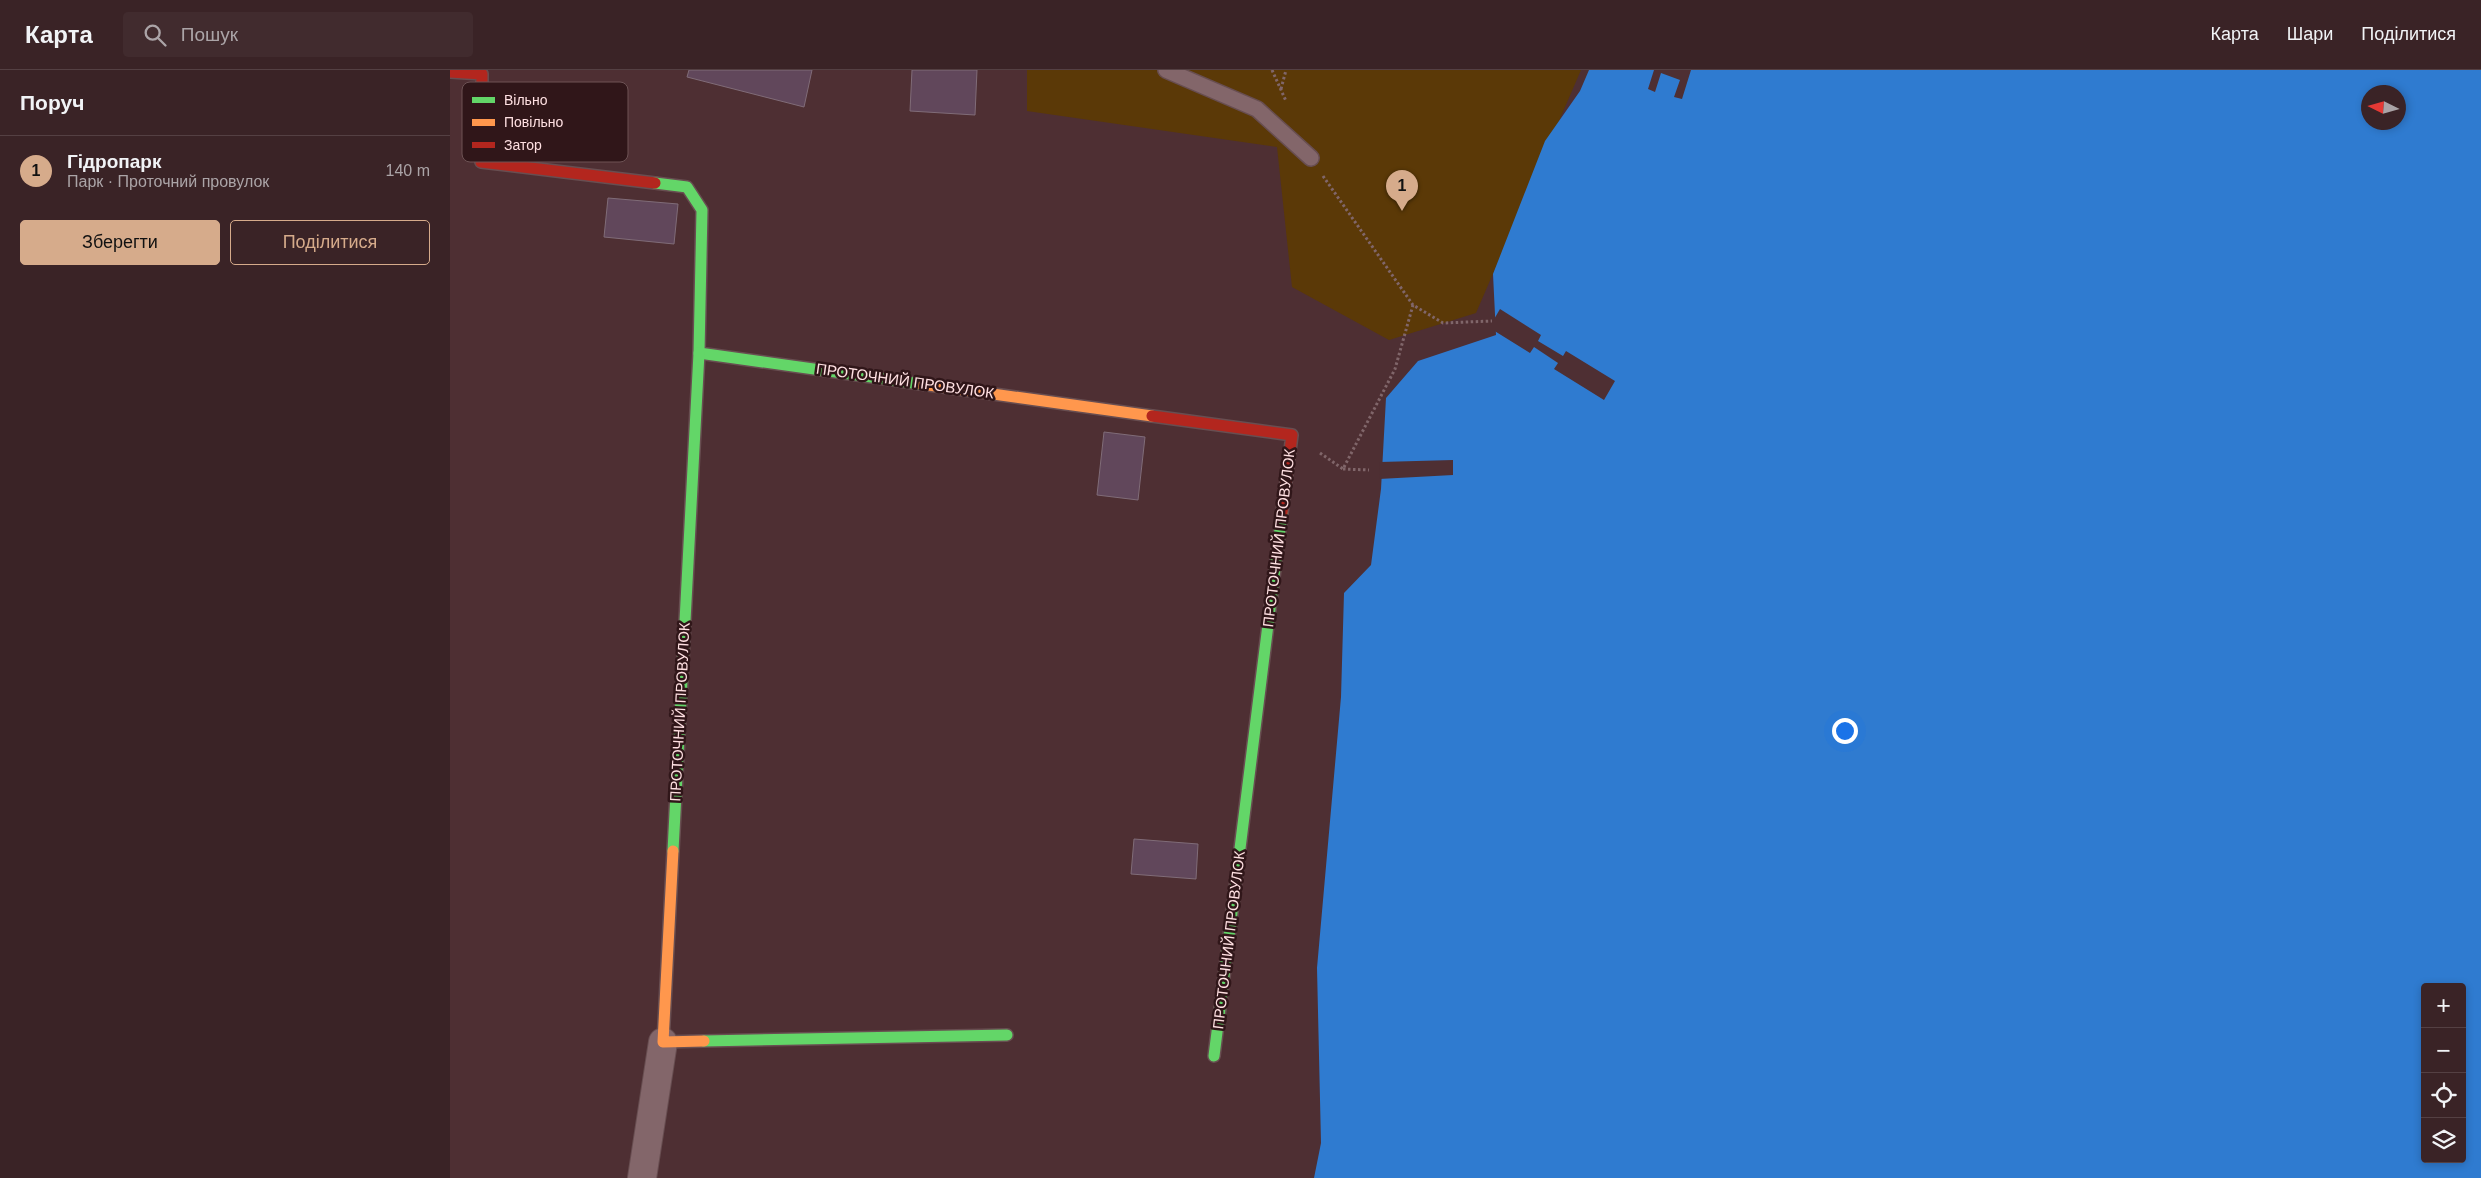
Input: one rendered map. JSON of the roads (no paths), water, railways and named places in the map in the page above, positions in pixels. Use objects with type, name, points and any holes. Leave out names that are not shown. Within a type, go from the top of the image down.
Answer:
[{"type":"street","name":"ПРОТОЧНИЙ ПРОВУЛОК","points":[[450,72],[482,74],[482,82]]},
{"type":"street","name":"ПРОТОЧНИЙ ПРОВУЛОК","points":[[481,162],[687,187],[702,210],[699,353],[663,1042],[642,1178]]},
{"type":"street","name":"ПРОТОЧНИЙ ПРОВУЛОК","points":[[699,353],[1292,435],[1214,1056]]},
{"type":"street","points":[[663,1042],[1007,1035]]},
{"type":"lane","points":[[1166,70],[1257,109],[1311,158]]},
{"type":"water","points":[[1589,70],[2481,70],[2481,1178],[1314,1178],[1321,1143],[1317,968],[1341,697],[1344,593],[1371,565],[1381,489],[1386,398],[1418,361],[1496,335],[1493,274],[1545,141],[1580,91]]},
{"type":"place","name":"Гідропарк","points":[[1402,211]]}]
